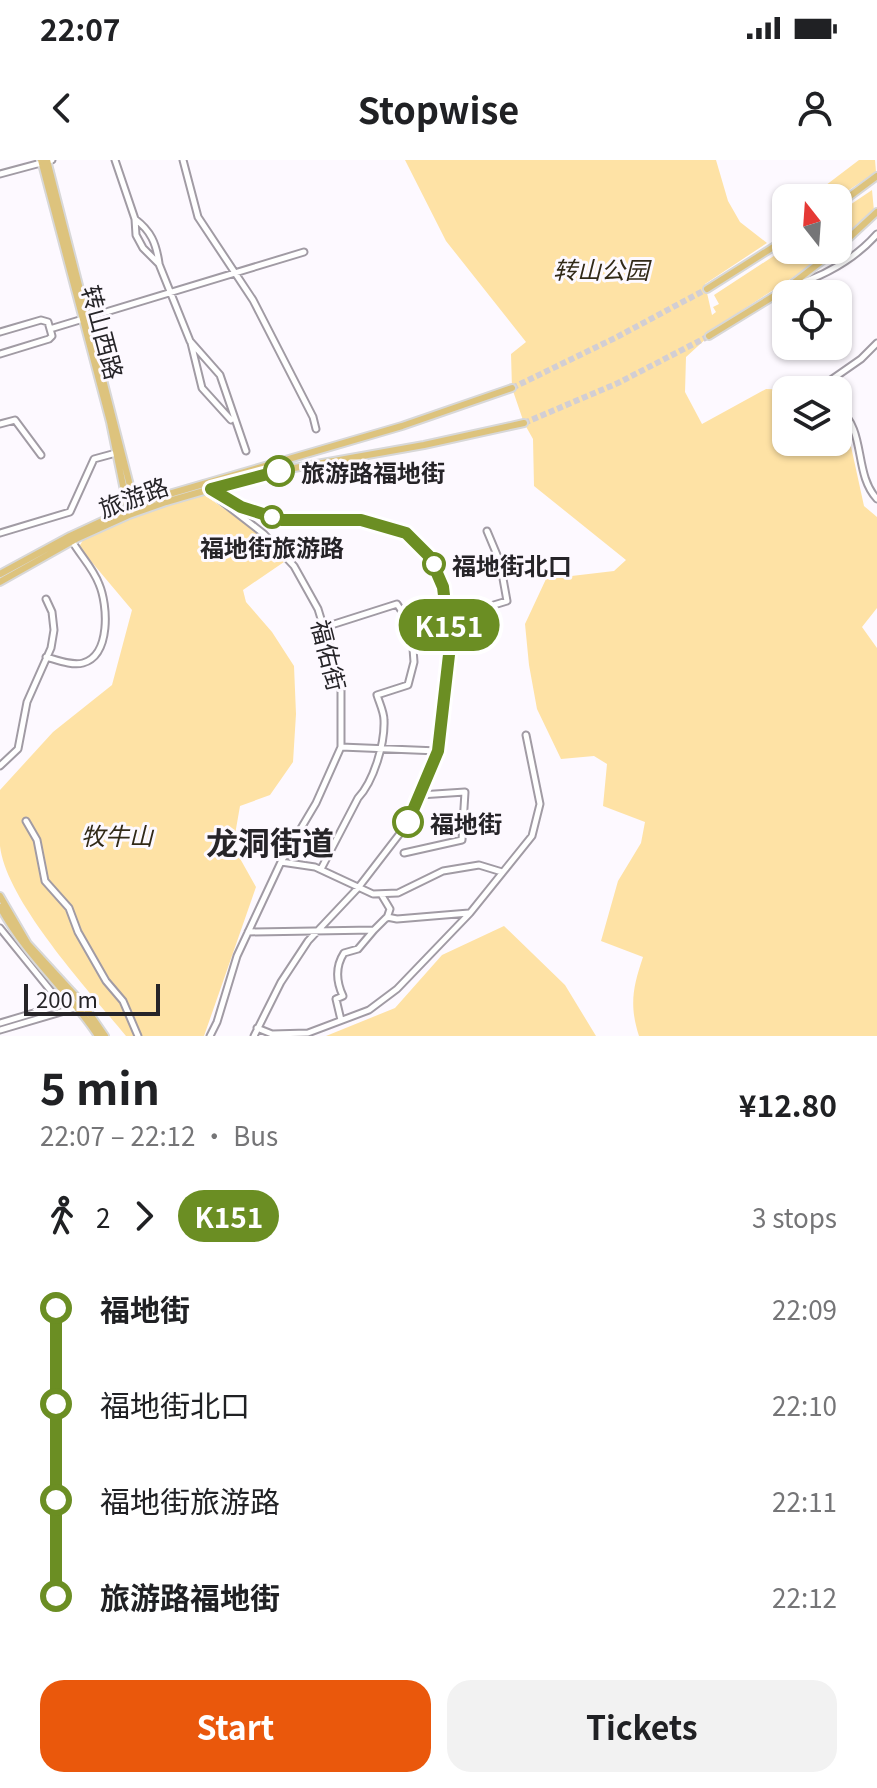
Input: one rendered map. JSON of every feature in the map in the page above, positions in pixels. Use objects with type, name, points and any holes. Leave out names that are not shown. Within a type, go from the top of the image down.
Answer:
[{"type":"main road","name":"转山西路","points":[[46,161],[132,511]]},
{"type":"main road","points":[[852,196],[877,176]]},
{"type":"main road","points":[[852,236],[877,208]]},
{"type":"main road","points":[[707,289],[772,248]]},
{"type":"main road","points":[[797,280],[818,264]]},
{"type":"main road","points":[[709,336],[772,297]]},
{"type":"main road","name":"转山西路","points":[[85,318],[132,511]]},
{"type":"main road","name":"旅游路","points":[[0,574],[70,536],[132,511],[512,388]]},
{"type":"main road","name":"旅游路","points":[[207,488],[266,473],[424,445],[524,423]]},
{"type":"main road","name":"旅游路","points":[[0,582],[132,511]]},
{"type":"main road","points":[[0,896],[28,944],[83,1004],[105,1036]]},
{"type":"main road","points":[[0,907],[24,948],[79,1007],[98,1036]]},
{"type":"street","points":[[115,160],[135,219],[136,235],[143,248],[159,264]]},
{"type":"street","points":[[183,160],[198,217],[260,313],[316,429]]},
{"type":"street","points":[[0,174],[46,161]]},
{"type":"street","points":[[135,219],[149,229],[157,247],[159,264],[190,341],[202,388],[235,424]]},
{"type":"street","points":[[812,280],[874,243],[877,234]]},
{"type":"street","points":[[50,329],[304,252]]},
{"type":"street","points":[[0,332],[41,320],[48,322],[52,336],[0,354]]},
{"type":"street","points":[[190,341],[220,375],[246,451]]},
{"type":"street","points":[[837,376],[877,343]]},
{"type":"street","points":[[0,424],[15,420],[41,455]]},
{"type":"street","points":[[852,425],[860,447],[864,474],[877,499]]},
{"type":"street","points":[[0,533],[70,512],[94,459],[116,453]]},
{"type":"street","points":[[207,488],[241,507],[282,520],[361,520],[406,533],[430,557],[443,587],[448,621],[450,646],[438,751],[408,823],[358,888],[316,932],[281,982],[254,1036]]},
{"type":"street","name":"福佑街","points":[[207,488],[264,534],[294,566],[325,627],[341,684],[341,747],[316,803],[281,862],[235,959],[210,1036]]},
{"type":"street","points":[[321,869],[339,832],[365,791],[381,749],[384,720],[377,695],[408,685],[414,662],[412,635],[507,601],[500,562],[487,531]]},
{"type":"street","points":[[46,657],[84,663],[103,645],[100,585],[72,541]]},
{"type":"street","points":[[0,766],[18,749],[27,702],[54,630],[52,612],[46,599]]},
{"type":"street","points":[[325,627],[397,604],[416,633]]},
{"type":"street","points":[[257,1028],[272,1034],[308,1033],[369,1010],[397,989],[470,913],[532,836],[540,804],[526,735]]},
{"type":"street","points":[[341,747],[438,751]]},
{"type":"street","points":[[404,853],[462,840],[465,792],[420,795]]},
{"type":"street","points":[[26,821],[37,840],[45,881],[69,908],[78,932],[106,981],[123,1001],[138,1036]]},
{"type":"street","points":[[281,862],[321,869],[358,888],[381,894],[398,893],[443,871],[479,865],[502,872]]},
{"type":"street","points":[[341,1020],[336,999],[343,996],[337,963],[344,953],[358,949],[387,917],[390,909],[381,894]]},
{"type":"street","points":[[387,917],[397,919],[470,913]]},
{"type":"street","points":[[0,928],[55,996],[54,1007],[0,1023]]},
{"type":"street","points":[[248,932],[374,930]]},
{"type":"street","points":[[0,1030],[79,1007]]},
{"type":"green space","name":"转山公园","points":[[405,160],[716,160],[728,201],[740,222],[767,243],[705,284],[712,315],[716,312],[713,307],[719,304],[714,295],[772,257],[772,264],[810,264],[789,280],[772,280],[772,291],[710,331],[709,336],[686,357],[685,392],[702,424],[766,389],[772,389],[772,456],[852,456],[852,451],[864,506],[877,517],[877,608],[862,627],[877,648],[877,1036],[639,1036],[634,996],[643,957],[601,941],[618,881],[641,843],[645,822],[603,806],[607,764],[594,756],[561,759],[537,709],[525,624],[546,579],[614,571],[626,560],[534,486],[533,439],[512,388],[511,354],[526,342],[446,241]]},
{"type":"green space","points":[[859,160],[875,160],[876,172],[852,188],[852,184],[827,184]]},
{"type":"green space","points":[[872,190],[874,211],[852,229],[852,204]]},
{"type":"green space","name":"牧牛山","points":[[203,494],[249,526],[284,562],[243,590],[246,602],[272,632],[294,666],[296,714],[293,762],[270,795],[240,806],[233,846],[256,887],[204,1036],[126,1036],[52,945],[17,893],[0,846],[0,790],[53,732],[112,685],[132,610],[79,547],[83,540],[135,515]]},
{"type":"green space","points":[[504,926],[565,985],[596,1036],[326,1036],[395,1008],[442,955]]},
{"type":"tunnel","points":[[512,388],[707,289]]},
{"type":"tunnel","points":[[524,423],[618,383],[709,336]]},
{"type":"bus line","name":"K151","points":[[279,471],[211,489],[241,507],[282,520],[361,520],[406,533],[430,557],[443,587],[450,646],[444,717],[438,751],[408,822]]},
{"type":"place","name":"旅游路福地街","points":[[279,471]]},
{"type":"place","name":"福地街旅游路","points":[[272,517]]},
{"type":"place","name":"福地街北口","points":[[434,564]]},
{"type":"place","name":"福地街","points":[[408,822]]},
{"type":"district","name":"龙洞街道","points":[[270,841]]}]
